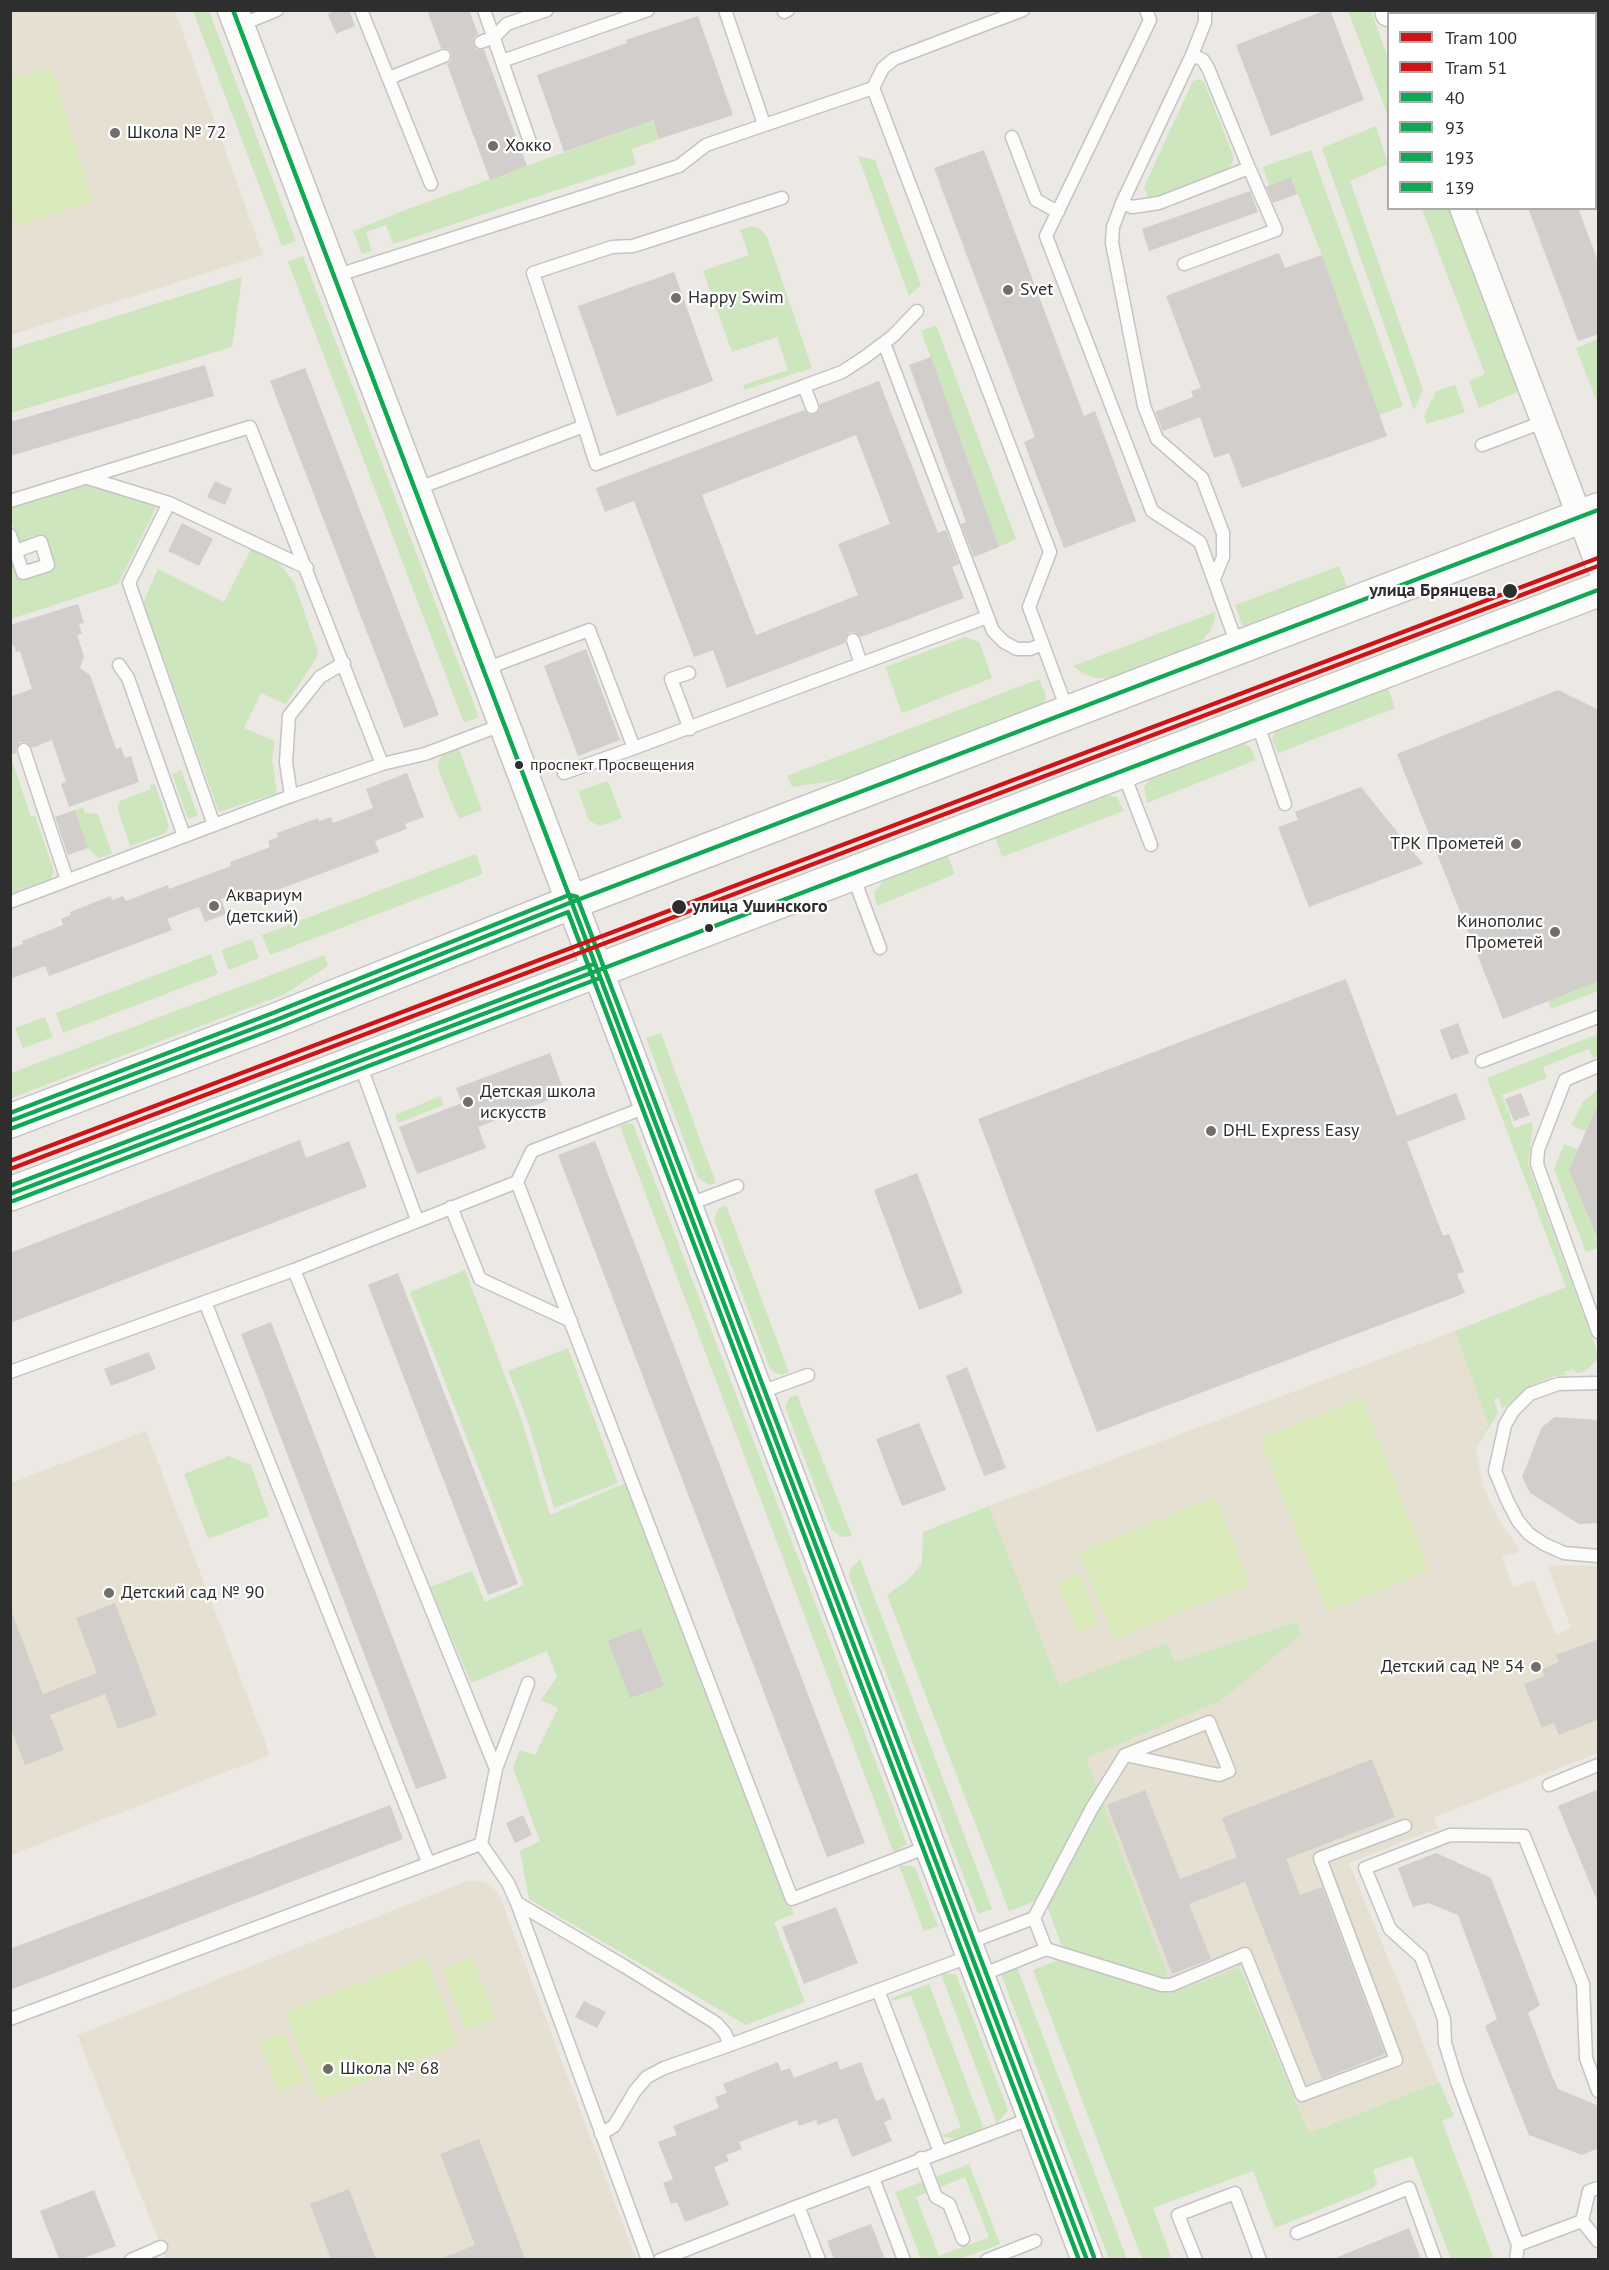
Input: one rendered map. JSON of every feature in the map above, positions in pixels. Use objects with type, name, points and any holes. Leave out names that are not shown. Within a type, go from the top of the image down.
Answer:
[{"type":"main road","points":[[10,1120],[276,1020],[572,902],[1589,514]]},
{"type":"main road","points":[[10,1194],[1599,590]]},
{"type":"street","points":[[236,18],[1087,2259]]},
{"type":"street","points":[[1463,210],[1543,422],[1589,514],[1599,565]]},
{"type":"lane","points":[[236,18],[276,10]]},
{"type":"lane","points":[[361,10],[431,184]]},
{"type":"lane","points":[[484,10],[530,142]]},
{"type":"lane","points":[[481,42],[494,37],[507,24],[547,10]]},
{"type":"lane","points":[[502,61],[648,10]]},
{"type":"lane","points":[[725,10],[764,124]]},
{"type":"lane","points":[[334,276],[679,166],[706,145],[873,88],[883,68],[894,59],[1023,10]]},
{"type":"lane","points":[[1146,10],[1150,20],[1046,236],[1152,511],[1200,542],[1238,648]]},
{"type":"lane","points":[[1205,10],[1205,22],[1192,55],[1122,203],[1113,227],[1112,243],[1144,406],[1157,439],[1202,478],[1223,533],[1223,557],[1214,579]]},
{"type":"lane","points":[[1184,264],[1276,230],[1208,68],[1203,60],[1192,55]]},
{"type":"lane","points":[[389,78],[444,56]]},
{"type":"lane","points":[[873,88],[1050,552],[1029,607],[1068,713]]},
{"type":"lane","points":[[1012,137],[1036,200],[1058,212]]},
{"type":"lane","points":[[1122,203],[1132,207],[1159,203],[1250,168]]},
{"type":"lane","points":[[782,198],[633,246],[612,247],[533,273],[596,464],[842,372],[884,343],[917,311]]},
{"type":"lane","points":[[884,343],[993,631],[1004,642],[1017,649],[1030,649],[1043,644]]},
{"type":"lane","points":[[804,386],[812,407]]},
{"type":"lane","points":[[1482,445],[1543,422]]},
{"type":"lane","points":[[415,489],[584,426]]},
{"type":"lane","points":[[10,501],[250,427],[382,764]]},
{"type":"lane","points":[[88,478],[169,503],[307,568]]},
{"type":"lane","points":[[169,503],[129,583],[214,825]]},
{"type":"lane","points":[[10,535],[16,550]]},
{"type":"lane","points":[[564,773],[690,729],[987,617]]},
{"type":"lane","points":[[483,670],[589,630],[634,748]]},
{"type":"lane","points":[[853,640],[861,664]]},
{"type":"lane","points":[[291,796],[286,762],[289,716],[320,677],[344,663]]},
{"type":"lane","points":[[119,665],[128,678],[184,836]]},
{"type":"lane","points":[[688,672],[671,679],[690,729]]},
{"type":"lane","points":[[1257,720],[1285,804]]},
{"type":"lane","points":[[10,902],[291,796],[382,764],[425,754],[504,724]]},
{"type":"lane","points":[[24,750],[67,880]]},
{"type":"lane","points":[[1122,771],[1151,845]]},
{"type":"lane","points":[[852,874],[880,948]]},
{"type":"lane","points":[[1482,1061],[1599,1017]]},
{"type":"lane","points":[[359,1062],[417,1220]]},
{"type":"lane","points":[[1599,1066],[1565,1080],[1538,1150],[1538,1164],[1599,1332]]},
{"type":"lane","points":[[10,1372],[294,1270],[517,1182],[532,1151],[649,1106]]},
{"type":"lane","points":[[517,1182],[792,1899],[930,1846]]},
{"type":"lane","points":[[687,1205],[737,1186]]},
{"type":"lane","points":[[451,1207],[480,1279],[571,1321]]},
{"type":"lane","points":[[294,1270],[496,1769]]},
{"type":"lane","points":[[205,1302],[428,1862]]},
{"type":"lane","points":[[758,1394],[808,1375]]},
{"type":"lane","points":[[1599,1383],[1558,1384],[1530,1394],[1513,1411],[1505,1425],[1495,1471],[1512,1510],[1529,1534],[1564,1553],[1599,1556]]},
{"type":"lane","points":[[528,1683],[496,1769],[481,1844],[508,1883],[517,1903],[648,2259]]},
{"type":"lane","points":[[973,1958],[1034,1918],[1092,1808],[1125,1755],[1209,1722],[1229,1771],[1219,1775],[1125,1755]]},
{"type":"lane","points":[[1550,1785],[1599,1765]]},
{"type":"lane","points":[[601,2134],[614,2126],[635,2091],[647,2078],[663,2068],[973,1958],[1046,1949],[1162,1985],[1171,1985],[1245,1954],[1302,2095],[1396,2060],[1320,1858],[1405,1826]]},
{"type":"lane","points":[[1515,2259],[1518,2245],[1457,2082],[1444,2043],[1444,2019],[1421,1958],[1390,1929],[1365,1868],[1450,1835],[1524,1836],[1583,1984],[1586,2058],[1598,2087]]},
{"type":"lane","points":[[10,2019],[481,1844]]},
{"type":"lane","points":[[517,1903],[716,2023],[725,2033],[730,2045]]},
{"type":"lane","points":[[1034,1918],[1046,1949]]},
{"type":"lane","points":[[878,1990],[940,2152]]},
{"type":"lane","points":[[660,2259],[1034,2117]]},
{"type":"lane","points":[[921,2158],[936,2197],[949,2204],[963,2239]]},
{"type":"lane","points":[[873,2178],[904,2259]]},
{"type":"lane","points":[[1297,2233],[1409,2188],[1436,2259]]},
{"type":"lane","points":[[1582,2221],[1589,2191],[1599,2188]]},
{"type":"lane","points":[[1196,2259],[1179,2215],[1235,2193],[1260,2259]]},
{"type":"lane","points":[[798,2206],[819,2259]]},
{"type":"lane","points":[[1518,2245],[1582,2221]]},
{"type":"lane","points":[[1582,2221],[1599,2241]]},
{"type":"lane","points":[[987,2259],[1035,2241]]},
{"type":"lane","points":[[131,2259],[161,2247]]},
{"type":"shaded area","name":"Школа № 72","points":[[10,11],[175,11],[263,255],[11,335]]},
{"type":"shaded area","points":[[1455,1331],[1488,1424],[1476,1448],[1483,1487],[1501,1524],[1515,1542],[1519,1552],[1502,1557],[1513,1587],[1534,1580],[1556,1635],[1571,1628],[1547,1565],[1598,1566],[1598,1753],[1434,1817],[1438,1828],[1349,1863],[1439,2082],[1309,2133],[1241,1967],[1174,1993],[989,1506]]},
{"type":"shaded area","name":"Детский сад № 90","points":[[146,1431],[270,1755],[11,1855],[11,1483]]},
{"type":"shaded area","name":"Школа № 68","points":[[467,1881],[485,1882],[499,1894],[636,2259],[166,2259],[77,2035]]},
{"type":"green space","points":[[193,11],[209,11],[296,241],[282,246]]},
{"type":"green space","points":[[1348,11],[1371,11],[1387,55],[1387,113]]},
{"type":"green space","points":[[51,67],[92,202],[16,225],[10,207],[11,79]]},
{"type":"green space","points":[[1199,79],[1205,84],[1234,158],[1231,166],[1225,171],[1156,198],[1148,197],[1144,187],[1193,81]]},
{"type":"green space","points":[[642,87],[659,139],[632,149],[636,164],[393,244],[386,225],[366,232],[372,251],[362,254],[353,231],[634,127]]},
{"type":"green space","points":[[1376,126],[1387,164],[1350,181],[1423,390],[1414,410],[1322,148]]},
{"type":"green space","points":[[1311,150],[1403,406],[1379,415],[1322,255],[1291,178],[1269,186],[1263,167]]},
{"type":"green space","points":[[858,156],[875,160],[921,285],[909,296]]},
{"type":"green space","points":[[1422,210],[1452,210],[1518,392],[1479,408],[1469,381],[1485,374]]},
{"type":"green space","points":[[752,226],[761,229],[767,237],[812,368],[745,390],[743,385],[788,370],[777,337],[732,352],[703,271],[749,255],[740,230]]},
{"type":"green space","points":[[303,256],[479,717],[464,723],[288,262]]},
{"type":"green space","points":[[242,277],[232,347],[11,413],[11,349]]},
{"type":"green space","points":[[936,325],[1016,539],[999,547],[921,331]]},
{"type":"green space","points":[[1598,339],[1598,404],[1576,348]]},
{"type":"green space","points":[[1455,385],[1465,412],[1427,424],[1424,416],[1436,391]]},
{"type":"green space","points":[[89,483],[157,506],[118,584],[11,619],[10,547],[21,576],[50,566],[42,540],[20,547],[11,520],[11,506]]},
{"type":"green space","points":[[251,549],[278,562],[294,582],[318,652],[316,659],[286,704],[261,693],[244,728],[275,741],[272,759],[277,793],[219,812],[143,603],[158,569],[224,602]]},
{"type":"green space","points":[[1339,566],[1348,589],[1247,627],[1242,625],[1235,605]]},
{"type":"green space","points":[[1215,612],[1215,620],[1210,631],[1199,644],[1190,649],[1110,678],[1096,678],[1083,674],[1073,666]]},
{"type":"green space","points":[[965,637],[979,642],[992,678],[902,713],[885,667]]},
{"type":"green space","points":[[1039,679],[1046,696],[1042,706],[845,779],[792,787],[787,776]]},
{"type":"green space","points":[[1388,688],[1395,708],[1278,753],[1272,739],[1275,731],[1280,728]]},
{"type":"green space","points":[[1244,743],[1251,748],[1256,760],[1147,803],[1144,787],[1153,775]]},
{"type":"green space","points":[[458,747],[482,810],[459,819],[439,772],[438,764],[441,757]]},
{"type":"green space","points":[[11,757],[31,817],[35,816],[54,871],[51,879],[11,893]]},
{"type":"green space","points":[[181,770],[198,816],[188,819],[172,774]]},
{"type":"green space","points":[[608,781],[622,818],[600,826],[589,821],[578,791]]},
{"type":"green space","points":[[155,784],[169,826],[166,833],[130,846],[117,807],[120,801],[151,789],[150,785]]},
{"type":"green space","points":[[1102,795],[1117,797],[1124,811],[1002,857],[995,836]]},
{"type":"green space","points":[[83,807],[85,813],[98,814],[112,853],[99,858],[88,848],[75,810]]},
{"type":"green space","points":[[476,854],[483,874],[270,955],[262,935]]},
{"type":"green space","points":[[947,854],[955,874],[877,906],[874,893],[884,880]]},
{"type":"green space","points":[[252,939],[259,958],[229,970],[221,950]]},
{"type":"green space","points":[[211,954],[218,974],[63,1033],[56,1013]]},
{"type":"green space","points":[[324,955],[328,966],[285,994],[11,1098],[11,1073]]},
{"type":"green space","points":[[1598,981],[1598,991],[1551,1009],[1548,1001]]},
{"type":"green space","points":[[45,1017],[53,1037],[23,1048],[15,1028]]},
{"type":"green space","points":[[661,1033],[716,1183],[709,1185],[698,1178],[646,1038]]},
{"type":"green space","points":[[1598,1034],[1598,1056],[1593,1058],[1589,1049],[1543,1067],[1547,1078],[1502,1095],[1514,1128],[1531,1122],[1533,1127],[1528,1164],[1597,1351],[1597,1360],[1584,1372],[1576,1373],[1573,1369],[1565,1372],[1566,1375],[1554,1376],[1531,1386],[1502,1409],[1499,1398],[1494,1399],[1498,1413],[1476,1448],[1488,1424],[1455,1331],[1566,1287],[1487,1078]]},
{"type":"green space","points":[[1598,1089],[1598,1104],[1586,1132],[1571,1125],[1583,1102]]},
{"type":"green space","points":[[440,1096],[444,1105],[398,1123],[395,1115]]},
{"type":"green space","points":[[627,1123],[633,1124],[907,1844],[894,1853],[620,1126]]},
{"type":"green space","points":[[1564,1144],[1578,1149],[1570,1170],[1598,1242],[1598,1248],[1586,1252],[1554,1169]]},
{"type":"green space","points":[[726,1205],[789,1372],[782,1375],[770,1369],[714,1219],[719,1208]]},
{"type":"green space","points":[[465,1270],[522,1421],[550,1515],[628,1482],[794,1914],[774,1922],[805,2002],[746,2025],[529,1899],[520,1851],[540,1841],[513,1768],[520,1750],[535,1755],[558,1708],[541,1700],[557,1677],[547,1651],[471,1683],[430,1587],[472,1571],[485,1602],[524,1585],[410,1292]]},
{"type":"green space","points":[[568,1348],[618,1483],[554,1508],[527,1419],[508,1371]]},
{"type":"green space","points":[[797,1395],[852,1536],[841,1537],[831,1529],[785,1407],[790,1397]]},
{"type":"green space","points":[[1362,1398],[1429,1571],[1327,1611],[1260,1438]]},
{"type":"green space","points":[[229,1456],[251,1465],[269,1516],[208,1539],[184,1474]]},
{"type":"green space","points":[[1215,1497],[1250,1584],[1114,1639],[1079,1552]]},
{"type":"green space","points":[[989,1506],[1059,1685],[1167,1643],[1175,1662],[1297,1622],[1301,1635],[1220,1701],[1086,1758],[1174,1992],[1240,1967],[1309,2133],[1439,2082],[1454,2116],[1442,2121],[1493,2257],[1491,2259],[1451,2259],[1412,2156],[1373,2170],[1377,2183],[1373,2188],[1275,2228],[1253,2171],[1153,2208],[1172,2259],[1142,2259],[1033,1970],[1066,1957],[1044,1898],[1009,1911],[887,1595],[910,1578],[922,1563],[923,1532]]},
{"type":"green space","points":[[860,1559],[992,1909],[978,1914],[849,1576],[850,1569]]},
{"type":"green space","points":[[1080,1574],[1099,1623],[1077,1632],[1058,1582]]},
{"type":"green space","points":[[899,1865],[915,1867],[938,1926],[924,1931]]},
{"type":"green space","points":[[472,1957],[495,2018],[465,2030],[442,1969]]},
{"type":"green space","points":[[426,1958],[458,2044],[319,2100],[285,2011]]},
{"type":"green space","points":[[1017,1967],[1127,2259],[1109,2259],[1001,1974]]},
{"type":"green space","points":[[941,1974],[956,1974],[1008,2110],[997,2124]]},
{"type":"green space","points":[[929,1984],[984,2129],[956,2139],[941,2136],[961,2127],[911,1996],[892,2001],[891,1998]]},
{"type":"green space","points":[[284,2032],[304,2081],[279,2092],[259,2042]]},
{"type":"green space","points":[[969,2164],[1000,2244],[960,2259],[921,2259],[895,2192]],"holes":[[[965,2177],[989,2237],[939,2256],[916,2197]]]},
{"type":"building","points":[[337,10],[349,10],[355,26],[336,34],[328,14]]},
{"type":"building","points":[[427,10],[469,10],[478,34],[474,37],[473,44],[476,49],[484,50],[527,166],[490,180],[447,64],[451,61],[452,54],[449,49],[441,48]]},
{"type":"building","points":[[1330,10],[1364,100],[1271,136],[1236,45]]},
{"type":"building","points":[[698,16],[733,115],[659,139],[653,120],[564,152],[537,75],[627,43],[626,40]]},
{"type":"building","name":"Svet","points":[[984,150],[1084,416],[1095,411],[1136,521],[1064,548],[1024,442],[1035,437],[934,168]]},
{"type":"building","points":[[1291,177],[1297,194],[1273,203],[1266,187]]},
{"type":"building","points":[[1250,191],[1258,212],[1149,251],[1142,229]]},
{"type":"building","points":[[1529,210],[1579,210],[1599,264],[1599,334],[1578,341]]},
{"type":"building","points":[[1279,253],[1285,268],[1322,255],[1387,436],[1242,488],[1229,453],[1214,458],[1200,417],[1163,431],[1155,412],[1193,397],[1191,391],[1201,388],[1166,296]]},
{"type":"building","points":[[674,272],[713,381],[617,416],[578,306]]},
{"type":"building","points":[[931,357],[999,547],[974,557],[961,524],[966,522],[909,365]]},
{"type":"building","points":[[205,365],[214,396],[10,456],[10,422]]},
{"type":"building","points":[[305,368],[439,715],[404,728],[270,381]]},
{"type":"building","points":[[879,381],[938,533],[946,530],[959,564],[952,567],[964,598],[861,637],[855,632],[850,632],[845,638],[845,643],[727,688],[713,650],[694,657],[634,501],[605,512],[596,488],[804,410],[810,415],[815,414],[820,409],[820,404]],"holes":[[[856,435],[890,524],[838,544],[858,595],[756,635],[702,495]]]},
{"type":"building","points":[[215,481],[232,489],[225,505],[207,497]]},
{"type":"building","points":[[182,523],[213,539],[199,566],[168,551]]},
{"type":"building","points":[[78,604],[84,623],[79,624],[82,634],[77,635],[84,657],[80,668],[90,675],[116,749],[121,747],[125,758],[131,756],[139,782],[69,807],[61,784],[66,782],[52,740],[32,748],[26,742],[21,742],[16,748],[16,753],[10,755],[10,697],[32,689],[20,651],[16,652],[14,645],[10,646],[10,625]]},
{"type":"building","points":[[586,649],[620,740],[578,756],[544,666]]},
{"type":"building","name":"ТРК Прометей","points":[[1558,690],[1599,710],[1599,981],[1503,1019],[1397,754]]},
{"type":"building","points":[[407,773],[424,817],[405,824],[407,829],[375,841],[379,852],[256,898],[252,888],[221,899],[226,914],[205,922],[199,907],[167,919],[172,930],[49,976],[45,966],[10,979],[10,949],[23,944],[22,941],[63,925],[61,919],[71,915],[70,912],[111,896],[112,900],[123,896],[126,901],[168,885],[169,889],[231,866],[230,862],[270,847],[268,841],[278,837],[277,833],[318,818],[319,821],[331,817],[333,823],[373,808],[366,789]]},
{"type":"building","points":[[1361,787],[1423,864],[1309,907],[1278,827],[1298,820],[1295,812]]},
{"type":"building","points":[[75,810],[88,848],[68,855],[55,817]]},
{"type":"building","points":[[1346,979],[1397,1116],[1456,1093],[1466,1119],[1407,1142],[1443,1236],[1449,1234],[1464,1272],[1457,1274],[1465,1293],[1097,1432],[978,1119]]},
{"type":"building","points":[[1458,1023],[1469,1053],[1451,1060],[1440,1030]]},
{"type":"building","points":[[550,1053],[565,1094],[478,1127],[486,1148],[417,1174],[399,1127],[462,1103],[456,1088]]},
{"type":"building","points":[[1521,1093],[1530,1115],[1514,1121],[1505,1099]]},
{"type":"building","points":[[1599,1102],[1599,1240],[1598,1240],[1569,1170]]},
{"type":"building","points":[[300,1140],[306,1158],[349,1141],[367,1187],[10,1323],[10,1253]]},
{"type":"building","points":[[595,1141],[865,1843],[827,1857],[558,1155]]},
{"type":"building","points":[[917,1173],[963,1293],[919,1310],[874,1190]]},
{"type":"building","points":[[398,1273],[518,1584],[488,1595],[368,1285]]},
{"type":"building","points":[[271,1322],[447,1778],[416,1789],[241,1334]]},
{"type":"building","points":[[149,1352],[156,1369],[111,1386],[104,1369]]},
{"type":"building","points":[[967,1367],[1006,1468],[984,1476],[946,1376]]},
{"type":"building","points":[[1555,1417],[1599,1420],[1599,1523],[1579,1524],[1530,1493],[1522,1477],[1542,1427]]},
{"type":"building","points":[[919,1423],[946,1490],[902,1506],[876,1439]]},
{"type":"building","points":[[115,1603],[157,1715],[118,1729],[105,1694],[50,1715],[64,1750],[25,1765],[10,1726],[10,1614],[12,1613],[43,1694],[97,1673],[76,1618]]},
{"type":"building","points":[[641,1628],[664,1686],[630,1698],[608,1641]]},
{"type":"building","points":[[1599,1639],[1599,1719],[1559,1735],[1554,1723],[1542,1728],[1524,1684],[1545,1676],[1542,1669],[1559,1662],[1556,1655]]},
{"type":"building","points":[[1372,1759],[1395,1817],[1286,1859],[1300,1895],[1322,1887],[1385,2054],[1322,2079],[1245,1882],[1189,1904],[1211,1959],[1172,1974],[1107,1805],[1145,1790],[1180,1879],[1237,1857],[1222,1818]]},
{"type":"building","points":[[1599,1789],[1599,1903],[1598,1903],[1558,1806]]},
{"type":"building","points":[[390,1805],[403,1839],[10,1990],[10,1949]]},
{"type":"building","points":[[523,1815],[532,1835],[515,1843],[506,1823]]},
{"type":"building","points":[[1436,1853],[1491,1878],[1540,2005],[1528,2013],[1552,2076],[1558,2089],[1599,2106],[1599,2148],[1582,2155],[1529,2135],[1485,2026],[1497,2019],[1458,1915],[1428,1903],[1413,1907],[1398,1868]]},
{"type":"building","points":[[836,1907],[858,1963],[804,1984],[782,1927]]},
{"type":"building","points":[[584,2001],[606,2012],[597,2028],[575,2017]]},
{"type":"building","points":[[837,2061],[840,2070],[861,2062],[876,2101],[884,2098],[892,2119],[884,2122],[892,2141],[852,2157],[837,2118],[818,2125],[816,2120],[799,2126],[797,2120],[739,2142],[742,2149],[726,2155],[729,2161],[714,2167],[729,2205],[685,2222],[677,2202],[671,2204],[663,2183],[673,2179],[658,2142],[677,2135],[673,2126],[719,2108],[715,2097],[727,2093],[723,2084],[778,2062],[781,2071],[790,2068],[794,2078]]},
{"type":"building","points":[[479,2139],[525,2259],[440,2259],[475,2245],[440,2154]]},
{"type":"building","points":[[349,2189],[376,2259],[331,2259],[310,2204]]},
{"type":"building","points":[[94,2190],[116,2246],[81,2259],[59,2259],[40,2211]]},
{"type":"building","points":[[871,2224],[885,2259],[834,2259],[827,2241]]},
{"type":"building","points":[[1409,2228],[1421,2259],[1333,2259]]},
{"type":"tram line","name":"100","points":[[10,1161],[1598,558]]},
{"type":"tram line","name":"51","points":[[13,1168],[1598,566]]},
{"type":"transit line","name":"40","points":[[233,10],[1087,2260]]},
{"type":"transit line","name":"139","points":[[10,1121],[276,1020],[572,902],[1598,510]]},
{"type":"transit line","name":"139","points":[[10,1194],[1598,590]]},
{"type":"transit line","name":"193","points":[[10,1113],[273,1013],[569,895],[577,897],[1094,2257]]},
{"type":"transit line","name":"93","points":[[13,1128],[279,1027],[568,912],[1079,2260]]},
{"type":"transit line","name":"193","points":[[10,1186],[594,964]]},
{"type":"transit line","name":"93","points":[[13,1201],[600,978]]},
{"type":"place","name":"Школа № 72","points":[[115,133]]},
{"type":"place","name":"Хокко","points":[[493,146]]},
{"type":"place","name":"Svet","points":[[1008,290]]},
{"type":"place","name":"Happy Swim","points":[[676,298]]},
{"type":"place","name":"улица Брянцева","points":[[1510,591]]},
{"type":"place","name":"проспект Просвещения","points":[[519,765]]},
{"type":"place","name":"ТРК Прометей","points":[[1516,844]]},
{"type":"place","name":"Аквариум (детский)","points":[[214,906]]},
{"type":"place","name":"улица Ушинского","points":[[679,907]]},
{"type":"place","name":"Кинополис Прометей","points":[[1555,932]]},
{"type":"place","name":"Детская школа искусств","points":[[468,1102]]},
{"type":"place","name":"DHL Express Easy","points":[[1211,1131]]},
{"type":"place","name":"Детский сад № 90","points":[[109,1593]]},
{"type":"place","name":"Детский сад № 54","points":[[1536,1667]]},
{"type":"place","name":"Школа № 68","points":[[328,2069]]}]
